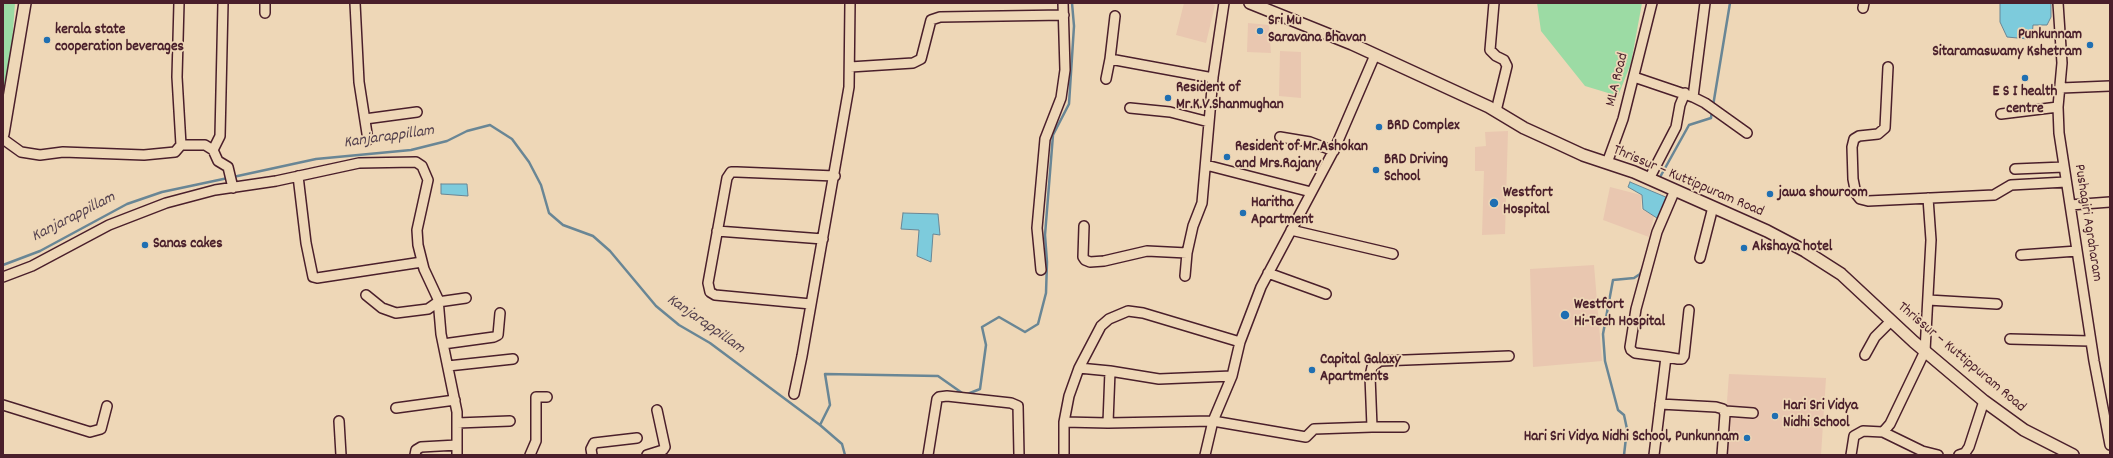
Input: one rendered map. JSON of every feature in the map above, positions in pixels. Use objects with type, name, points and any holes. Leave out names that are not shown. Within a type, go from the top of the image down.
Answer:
[{"type":"main road","points":[[3,134],[25,3]]},
{"type":"main road","name":"Thrissur – Kuttippuram Road","points":[[1250,3],[1375,55],[1496,111],[1524,128],[1557,144],[1655,181],[1805,251],[1841,274],[1925,352],[1984,401],[2024,430],[2073,455]]},
{"type":"street","points":[[3,139],[22,152],[40,154],[63,152],[144,154],[175,152],[181,145],[177,77],[179,3]]},
{"type":"street","points":[[213,150],[220,136],[223,3]]},
{"type":"street","points":[[355,3],[359,82],[368,140]]},
{"type":"street","points":[[794,394],[835,176],[850,87],[850,3]]},
{"type":"street","points":[[1041,270],[1037,228],[1045,139],[1061,98],[1065,70],[1063,3]]},
{"type":"street","points":[[1185,276],[1187,253],[1193,226],[1202,203],[1213,78],[1224,3]]},
{"type":"street","points":[[1494,3],[1490,50],[1496,56],[1504,60],[1507,66],[1496,111]]},
{"type":"street","name":"MLA Road","points":[[1607,163],[1624,119],[1652,3]]},
{"type":"street","points":[[1655,181],[1676,127],[1680,105],[1689,95],[1705,3]]},
{"type":"street","name":"Pushagiri Agraharam","points":[[2058,3],[2062,63],[2061,88],[2058,107],[2059,133],[2090,341],[2110,445]]},
{"type":"street","points":[[850,67],[913,63],[921,59],[931,20],[940,17],[1064,16]]},
{"type":"street","points":[[1106,79],[1115,16]]},
{"type":"street","points":[[1205,455],[1213,421],[1232,376],[1240,342],[1268,273],[1334,151],[1375,55]]},
{"type":"street","points":[[1110,59],[1213,78]]},
{"type":"street","points":[[1888,66],[1885,128],[1878,134],[1859,136],[1854,139],[1852,147],[1853,179],[1856,194],[1860,199],[1868,201],[1994,196],[2011,185],[2066,182]]},
{"type":"street","points":[[1634,78],[1689,95],[1713,108],[1747,133]]},
{"type":"street","points":[[2061,88],[2110,86]]},
{"type":"street","points":[[2001,114],[2058,107]]},
{"type":"street","points":[[1130,108],[1170,112],[1209,122]]},
{"type":"street","points":[[365,119],[417,112]]},
{"type":"street","points":[[1280,137],[1310,142],[1334,151]]},
{"type":"street","points":[[181,145],[206,145],[213,150],[218,161],[226,165],[229,170],[233,186]]},
{"type":"street","points":[[3,277],[32,266],[109,225],[159,206],[215,190],[298,176],[360,163],[416,162],[422,166],[428,180],[417,230],[418,245],[422,262],[438,302],[443,344],[455,400],[457,455]]},
{"type":"street","points":[[1206,165],[1311,192]]},
{"type":"street","points":[[2015,169],[2064,167]]},
{"type":"street","points":[[811,304],[715,295],[710,292],[708,284],[717,231],[727,178],[731,172],[835,176]]},
{"type":"street","points":[[298,176],[306,243],[313,277],[318,278],[422,262]]},
{"type":"street","points":[[1675,190],[1658,232],[1636,309],[1630,347],[1631,350],[1635,353],[1682,359],[1684,356],[1689,310]]},
{"type":"street","points":[[1883,432],[1890,424],[1925,352],[1931,240],[1928,198]]},
{"type":"street","points":[[2070,205],[2110,202]]},
{"type":"street","points":[[1700,258],[1713,207]]},
{"type":"street","points":[[1084,226],[1083,257],[1085,260],[1090,262],[1104,262],[1152,250],[1187,253]]},
{"type":"street","points":[[1291,230],[1393,254]]},
{"type":"street","points":[[717,231],[823,239]]},
{"type":"street","points":[[2021,256],[2077,250]]},
{"type":"street","points":[[1268,273],[1326,294]]},
{"type":"street","points":[[366,295],[382,308],[396,313],[428,309],[438,302],[466,298]]},
{"type":"street","points":[[1928,300],[1997,304]]},
{"type":"street","points":[[1064,455],[1064,422],[1073,383],[1079,368],[1101,326],[1109,319],[1128,311],[1143,313],[1240,342]]},
{"type":"street","points":[[443,344],[494,337],[498,335],[500,313]]},
{"type":"street","points":[[1865,355],[1876,337],[1891,321]]},
{"type":"street","points":[[2010,339],[2090,341]]},
{"type":"street","points":[[1372,427],[1370,376],[1372,367],[1380,361],[1509,356]]},
{"type":"street","points":[[1654,455],[1666,357]]},
{"type":"street","points":[[448,366],[513,359]]},
{"type":"street","points":[[1079,368],[1160,379],[1232,376]]},
{"type":"street","points":[[1108,423],[1110,371]]},
{"type":"street","points":[[928,455],[937,399],[939,397],[947,396],[1011,403],[1018,406],[1019,455]]},
{"type":"street","points":[[530,455],[536,441],[535,399],[536,397],[547,397]]},
{"type":"street","points":[[396,408],[455,400]]},
{"type":"street","points":[[1959,455],[1965,453],[1969,447],[1984,401]]},
{"type":"street","points":[[1660,404],[1716,407],[1725,411],[1753,413]]},
{"type":"street","points":[[3,405],[90,432],[101,430],[107,406]]},
{"type":"street","points":[[647,455],[660,453],[665,447],[657,410]]},
{"type":"street","points":[[1722,455],[1725,411]]},
{"type":"street","points":[[339,421],[341,455]]},
{"type":"street","points":[[457,423],[510,421]]},
{"type":"street","points":[[1064,422],[1108,423],[1213,421],[1306,437],[1314,429],[1404,427]]},
{"type":"street","points":[[1851,455],[1854,436],[1863,431],[1883,432],[1922,451],[1938,455]]},
{"type":"street","points":[[592,455],[591,449],[594,443],[637,438]]},
{"type":"street","points":[[415,455],[416,450],[421,447],[457,445]]},
{"type":"shaded area","points":[[1184,3],[1210,3],[1215,5],[1206,43],[1176,35]]},
{"type":"shaded area","points":[[1248,23],[1269,25],[1271,53],[1247,52]]},
{"type":"shaded area","points":[[1280,51],[1301,52],[1301,98],[1279,96]]},
{"type":"shaded area","name":"Westfort Hospital","points":[[1508,131],[1505,234],[1482,235],[1484,171],[1475,171],[1475,147],[1486,146],[1485,132]]},
{"type":"shaded area","points":[[1610,187],[1641,195],[1641,209],[1654,216],[1649,237],[1603,220]]},
{"type":"shaded area","name":"Westfort Hi-Tech Hospital","points":[[1594,265],[1602,361],[1533,367],[1530,269]]},
{"type":"shaded area","name":"Hari Sri Vidya Nidhi School","points":[[1729,374],[1826,378],[1821,455],[1723,455]]},
{"type":"green space","points":[[3,3],[15,3],[11,58],[3,95]]},
{"type":"green space","points":[[1537,3],[1642,3],[1631,63],[1618,96],[1585,86],[1541,31]]},
{"type":"water","points":[[2000,3],[2051,3],[2051,17],[2047,25],[2033,25],[2032,37],[2028,39],[2007,37],[2000,22]]},
{"type":"water","points":[[1630,182],[1668,198],[1660,220],[1643,209],[1642,195],[1628,187]]},
{"type":"water","points":[[441,184],[467,184],[468,196],[441,194]]},
{"type":"water","points":[[903,213],[938,214],[940,235],[933,234],[931,262],[917,256],[919,230],[901,229]]},
{"type":"waterway","points":[[820,425],[830,405],[825,374],[938,376],[965,395],[980,389],[986,345],[982,327],[999,317],[1025,332],[1038,324],[1046,293],[1047,262],[1045,235],[1053,135],[1069,104],[1074,26],[1072,3]]},
{"type":"waterway","points":[[1713,106],[1730,3]]},
{"type":"waterway","points":[[1659,179],[1689,125],[1711,118],[1712,111]]},
{"type":"waterway","name":"Kanjarappillam","points":[[233,177],[316,159],[411,150],[447,141],[467,131],[490,125],[512,139],[529,162],[541,185],[549,213],[563,225],[593,236],[610,251],[656,306],[679,325],[710,343],[820,425],[842,444],[845,455]]},
{"type":"waterway","name":"Kanjarappillam","points":[[3,265],[40,251],[127,204],[162,192],[228,178]]},
{"type":"waterway","points":[[1624,455],[1627,429],[1624,415],[1618,410],[1605,361],[1603,334],[1613,280],[1634,278],[1640,274],[1644,265]]},
{"type":"place","name":"Sri Mu Saravana Bhavan","points":[[1260,31]]},
{"type":"place","name":"kerala state cooperation beverages","points":[[47,40]]},
{"type":"place","name":"Punkunnam Sitaramaswamy Kshetram","points":[[2090,45]]},
{"type":"place","name":"E S I health centre","points":[[2025,78]]},
{"type":"place","name":"Resident of Mr.K.V.Shanmughan","points":[[1168,98]]},
{"type":"place","name":"BRD Complex","points":[[1379,127]]},
{"type":"place","name":"Resident of Mr.Ashokan and Mrs.Rajany","points":[[1227,157]]},
{"type":"place","name":"BRD Driving School","points":[[1376,170]]},
{"type":"place","name":"jawa showroom","points":[[1770,194]]},
{"type":"place","name":"Westfort Hospital","points":[[1494,203]]},
{"type":"place","name":"Haritha Apartment","points":[[1243,213]]},
{"type":"place","name":"Sanas cakes","points":[[145,245]]},
{"type":"place","name":"Akshaya hotel","points":[[1744,248]]},
{"type":"place","name":"Westfort Hi-Tech Hospital","points":[[1565,315]]},
{"type":"place","name":"Capital Galaxy Apartments","points":[[1312,370]]},
{"type":"place","name":"Hari Sri Vidya Nidhi School","points":[[1775,416]]},
{"type":"place","name":"Hari Sri Vidya Nidhi School, Punkunnam","points":[[1747,438]]}]
